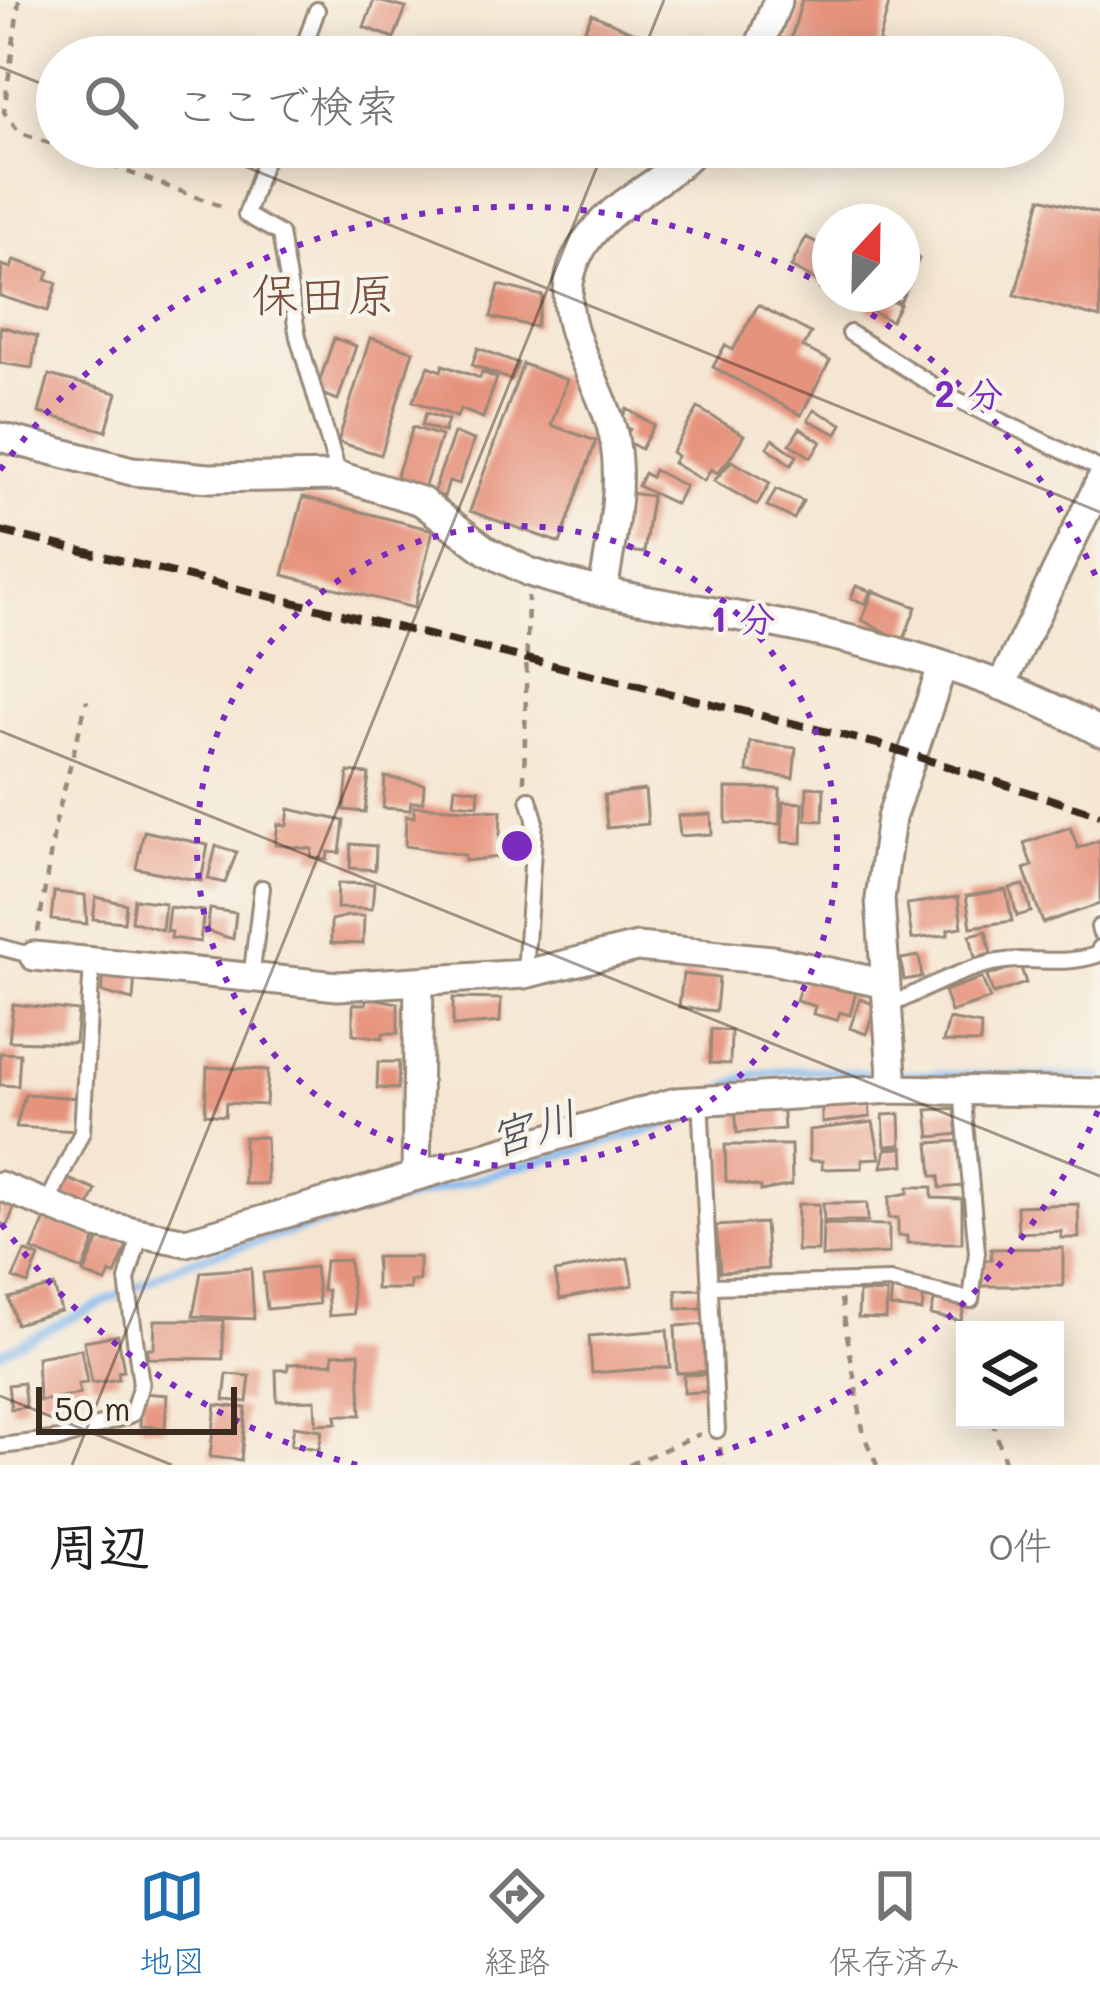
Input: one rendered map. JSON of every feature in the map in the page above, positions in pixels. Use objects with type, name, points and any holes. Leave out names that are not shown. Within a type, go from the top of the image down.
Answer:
[{"type":"street","points":[[763,36],[778,0]]},
{"type":"street","points":[[603,592],[619,486],[615,439],[580,360],[568,304],[569,271],[597,226],[677,168]]},
{"type":"street","points":[[0,437],[132,471],[209,478],[339,476],[421,501],[488,551],[529,572],[603,592],[759,620],[942,667],[1001,686],[1100,732]]},
{"type":"street","points":[[1001,686],[1100,482]]},
{"type":"street","points":[[891,1075],[880,899],[891,818],[942,667]]},
{"type":"street","points":[[34,956],[338,986],[525,974],[637,947],[772,960],[883,996]]},
{"type":"street","points":[[416,1175],[419,981]]},
{"type":"street","points":[[0,1186],[46,1206],[140,1235],[186,1242],[700,1098],[891,1075],[962,1090],[1100,1093]]},
{"type":"lane","points":[[308,36],[317,10]]},
{"type":"lane","points":[[262,168],[246,215],[280,234],[298,338],[339,476]]},
{"type":"lane","points":[[850,333],[950,396],[1100,469]]},
{"type":"lane","points":[[525,974],[535,819],[529,799]]},
{"type":"lane","points":[[251,979],[262,888]]},
{"type":"lane","points":[[0,947],[34,956]]},
{"type":"lane","points":[[883,996],[1019,959],[1067,964],[1096,955],[1100,948]]},
{"type":"lane","points":[[46,1206],[82,1132],[92,963]]},
{"type":"lane","points":[[712,1286],[890,1281],[971,1300],[976,1252],[962,1090]]},
{"type":"lane","points":[[700,1098],[717,1430]]},
{"type":"lane","points":[[0,1446],[60,1438],[133,1414],[141,1384],[127,1280],[140,1235]]},
{"type":"path","points":[[19,0],[2,87],[4,112],[20,132],[36,138]]},
{"type":"path","points":[[118,168],[246,215]]},
{"type":"path","points":[[529,572],[522,773],[529,799]]},
{"type":"path","points":[[34,956],[56,826],[87,700]]},
{"type":"path","points":[[838,1282],[864,1436],[877,1465]]},
{"type":"path","points":[[995,1429],[1006,1465]]},
{"type":"path","points":[[629,1465],[671,1443],[717,1430]]},
{"type":"building","points":[[374,0],[406,8],[395,36],[364,27]]},
{"type":"building","points":[[802,0],[890,0],[881,36],[792,36]]},
{"type":"building","points":[[592,14],[641,36],[582,36]]},
{"type":"building","points":[[1041,198],[1100,214],[1100,318],[1015,295]]},
{"type":"building","points":[[806,237],[812,240],[812,278],[791,267]]},
{"type":"building","points":[[14,260],[49,271],[46,280],[57,283],[48,311],[0,296],[2,265],[11,268]]},
{"type":"building","points":[[499,285],[543,296],[536,327],[491,317]]},
{"type":"building","points":[[758,305],[811,333],[803,347],[830,361],[801,415],[713,367],[725,345],[733,350]]},
{"type":"building","points":[[873,312],[896,312],[891,321]]},
{"type":"building","points":[[0,326],[37,336],[32,368],[0,363]]},
{"type":"building","points":[[334,338],[356,346],[338,400],[316,392]]},
{"type":"building","points":[[370,338],[413,351],[381,455],[338,442]]},
{"type":"building","points":[[478,348],[518,363],[511,380],[472,365]]},
{"type":"building","points":[[523,364],[567,380],[551,425],[596,441],[560,543],[470,511]]},
{"type":"building","points":[[443,365],[480,378],[482,372],[497,378],[483,418],[460,409],[457,417],[413,401],[429,366],[441,371]]},
{"type":"building","points":[[49,375],[117,393],[106,431],[39,413]]},
{"type":"building","points":[[698,408],[744,435],[728,461],[717,473],[711,469],[704,481],[673,463],[677,456],[672,452]]},
{"type":"building","points":[[627,409],[654,425],[641,449],[624,440],[630,429],[619,423]]},
{"type":"building","points":[[814,410],[842,424],[837,434],[808,420]]},
{"type":"building","points":[[426,413],[448,420],[444,432],[422,425]]},
{"type":"building","points":[[413,427],[441,436],[424,489],[395,480]]},
{"type":"building","points":[[800,428],[821,442],[811,457],[790,444]]},
{"type":"building","points":[[454,433],[474,440],[459,484],[449,481],[444,497],[433,493]]},
{"type":"building","points":[[773,439],[797,456],[791,465],[767,447]]},
{"type":"building","points":[[732,461],[770,483],[757,505],[714,481]]},
{"type":"building","points":[[654,470],[685,486],[676,504],[638,486],[644,473],[651,477]]},
{"type":"building","points":[[776,489],[803,501],[794,519],[767,506]]},
{"type":"building","points":[[629,493],[652,496],[644,553],[621,550]]},
{"type":"building","points":[[303,497],[433,530],[414,608],[283,575]]},
{"type":"building","points":[[856,586],[870,591],[866,604],[851,598]]},
{"type":"building","points":[[873,591],[916,607],[903,641],[862,620]]},
{"type":"building","points":[[750,742],[796,748],[793,778],[747,772]]},
{"type":"building","points":[[348,772],[369,774],[365,812],[344,810]]},
{"type":"building","points":[[385,777],[424,784],[423,802],[411,802],[410,810],[383,808]]},
{"type":"building","points":[[455,787],[479,790],[478,805],[453,803]]},
{"type":"building","points":[[807,787],[824,788],[823,821],[806,820]]},
{"type":"building","points":[[726,788],[780,789],[780,824],[726,823]]},
{"type":"building","points":[[645,790],[648,824],[607,828],[604,795]]},
{"type":"building","points":[[783,802],[803,803],[802,843],[782,842]]},
{"type":"building","points":[[414,806],[501,811],[499,857],[465,861],[465,855],[405,846],[406,816],[414,817]]},
{"type":"building","points":[[289,809],[344,821],[340,853],[328,852],[327,860],[311,857],[312,849],[275,845],[278,824],[287,825]]},
{"type":"building","points":[[711,814],[712,834],[680,836],[678,816]]},
{"type":"building","points":[[1070,827],[1078,848],[1100,840],[1100,904],[1043,923],[1024,869],[1032,866],[1024,843]]},
{"type":"building","points":[[144,831],[208,845],[201,881],[136,868]]},
{"type":"building","points":[[351,844],[376,846],[375,870],[350,868]]},
{"type":"building","points":[[216,846],[237,852],[225,883],[208,879]]},
{"type":"building","points":[[338,883],[374,884],[372,909],[337,908]]},
{"type":"building","points":[[1024,885],[1031,912],[1017,916],[1010,888]]},
{"type":"building","points":[[1006,890],[1012,921],[971,927],[966,896]]},
{"type":"building","points":[[54,892],[85,895],[87,924],[51,920]]},
{"type":"building","points":[[96,897],[126,904],[124,922],[93,919]]},
{"type":"building","points":[[958,897],[962,927],[948,929],[948,935],[912,939],[907,904]]},
{"type":"building","points":[[134,899],[165,903],[162,930],[131,921]]},
{"type":"building","points":[[169,907],[204,911],[200,942],[171,938],[172,932],[166,931]]},
{"type":"building","points":[[210,909],[236,913],[233,939],[207,931]]},
{"type":"building","points":[[364,916],[363,944],[331,943],[331,920]]},
{"type":"building","points":[[986,931],[991,954],[975,958],[970,935]]},
{"type":"building","points":[[919,956],[922,977],[904,980],[901,959]]},
{"type":"building","points":[[1020,965],[1026,983],[993,994],[987,976]]},
{"type":"building","points":[[104,971],[135,973],[133,1000],[102,992]]},
{"type":"building","points":[[683,974],[719,978],[716,1011],[679,1007]]},
{"type":"building","points":[[804,974],[857,988],[850,1015],[840,1012],[837,1020],[813,1014],[815,1006],[796,1001]]},
{"type":"building","points":[[982,978],[990,999],[951,1012],[944,991]]},
{"type":"building","points":[[366,997],[398,1003],[398,1033],[383,1033],[383,1038],[353,1034],[353,1004],[366,1004]]},
{"type":"building","points":[[453,998],[501,999],[500,1022],[453,1026]]},
{"type":"building","points":[[860,999],[876,1005],[866,1034],[850,1028]]},
{"type":"building","points":[[13,1004],[78,1011],[75,1043],[9,1041]]},
{"type":"building","points":[[949,1019],[981,1025],[980,1043],[943,1042]]},
{"type":"building","points":[[711,1029],[731,1031],[730,1064],[710,1063]]},
{"type":"building","points":[[0,1053],[20,1054],[18,1086],[0,1085]]},
{"type":"building","points":[[378,1062],[399,1062],[398,1089],[377,1088]]},
{"type":"building","points":[[207,1067],[268,1070],[266,1105],[226,1103],[225,1116],[205,1114]]},
{"type":"building","points":[[25,1094],[78,1098],[76,1131],[16,1127]]},
{"type":"building","points":[[869,1098],[870,1117],[822,1123],[822,1100]]},
{"type":"building","points":[[782,1100],[784,1129],[737,1133],[735,1104]]},
{"type":"building","points":[[958,1108],[960,1134],[930,1137],[927,1110]]},
{"type":"building","points":[[900,1114],[901,1145],[885,1146],[883,1115]]},
{"type":"building","points":[[873,1122],[880,1158],[862,1159],[862,1168],[822,1169],[822,1161],[809,1161],[809,1130]]},
{"type":"building","points":[[244,1137],[266,1137],[267,1184],[244,1184]]},
{"type":"building","points":[[960,1141],[963,1186],[940,1188],[939,1176],[932,1176],[929,1143]]},
{"type":"building","points":[[725,1145],[791,1145],[792,1185],[761,1191],[761,1187],[726,1181]]},
{"type":"building","points":[[903,1148],[904,1165],[882,1167],[886,1149]]},
{"type":"building","points":[[68,1179],[96,1190],[87,1210],[59,1199]]},
{"type":"building","points":[[908,1187],[932,1187],[932,1198],[962,1199],[962,1243],[907,1243],[907,1236],[898,1236],[898,1218],[889,1218],[889,1197],[908,1193]]},
{"type":"building","points":[[0,1197],[16,1204],[7,1226],[0,1223]]},
{"type":"building","points":[[823,1203],[867,1203],[868,1221],[824,1221]]},
{"type":"building","points":[[798,1204],[819,1204],[818,1251],[797,1251]]},
{"type":"building","points":[[1078,1204],[1079,1238],[1061,1238],[1061,1231],[1018,1233],[1017,1206]]},
{"type":"building","points":[[46,1217],[96,1237],[83,1270],[32,1250]]},
{"type":"building","points":[[765,1223],[768,1269],[720,1272],[716,1226]]},
{"type":"building","points":[[823,1224],[889,1225],[889,1253],[822,1257]]},
{"type":"building","points":[[114,1237],[128,1243],[115,1275],[110,1273],[106,1282],[84,1274],[98,1241]]},
{"type":"building","points":[[1063,1248],[1063,1286],[982,1286],[982,1260],[991,1260],[991,1249]]},
{"type":"building","points":[[25,1251],[39,1257],[28,1284],[13,1278]]},
{"type":"building","points":[[376,1257],[419,1257],[419,1281],[410,1281],[410,1289],[376,1289]]},
{"type":"building","points":[[628,1258],[633,1285],[560,1299],[555,1272]]},
{"type":"building","points":[[349,1260],[354,1314],[329,1316],[327,1290],[322,1290],[325,1261]]},
{"type":"building","points":[[315,1267],[319,1304],[267,1309],[263,1273]]},
{"type":"building","points":[[251,1268],[254,1319],[193,1316],[201,1272]]},
{"type":"building","points":[[54,1286],[61,1311],[16,1324],[9,1298]]},
{"type":"building","points":[[702,1289],[702,1308],[677,1309],[676,1290]]},
{"type":"building","points":[[892,1289],[924,1293],[922,1311],[890,1307]]},
{"type":"building","points":[[859,1292],[887,1293],[886,1319],[858,1318]]},
{"type":"building","points":[[935,1297],[965,1303],[961,1321],[931,1315]]},
{"type":"building","points":[[155,1320],[223,1320],[223,1359],[147,1358],[148,1348],[154,1348]]},
{"type":"building","points":[[709,1324],[712,1371],[677,1373],[675,1326]]},
{"type":"building","points":[[667,1330],[670,1367],[592,1373],[589,1336]]},
{"type":"building","points":[[118,1335],[124,1371],[118,1372],[119,1379],[92,1383],[84,1341]]},
{"type":"building","points":[[81,1349],[87,1383],[78,1384],[80,1394],[39,1401],[37,1357]]},
{"type":"building","points":[[359,1353],[361,1415],[336,1415],[337,1423],[316,1424],[315,1400],[277,1401],[276,1370],[288,1370],[288,1364],[333,1363],[333,1354]]},
{"type":"building","points":[[227,1374],[250,1376],[247,1402],[224,1400]]},
{"type":"building","points":[[712,1374],[713,1391],[684,1393],[684,1375]]},
{"type":"building","points":[[23,1383],[26,1407],[11,1409],[8,1385]]},
{"type":"building","points":[[142,1393],[167,1395],[165,1428],[140,1426]]},
{"type":"building","points":[[216,1405],[246,1408],[241,1460],[210,1457]]},
{"type":"building","points":[[294,1426],[322,1430],[319,1449],[291,1445]]},
{"type":"waterway","name":"宮川","points":[[724,1089],[779,1071],[885,1074]]},
{"type":"waterway","name":"宮川","points":[[900,1074],[1100,1077]]},
{"type":"waterway","name":"宮川","points":[[0,1353],[186,1262],[684,1120],[697,1109]]},
{"type":"railway","points":[[0,531],[878,744],[1100,815]]},
{"type":"district","name":"保田原","points":[[323,295]]}]
